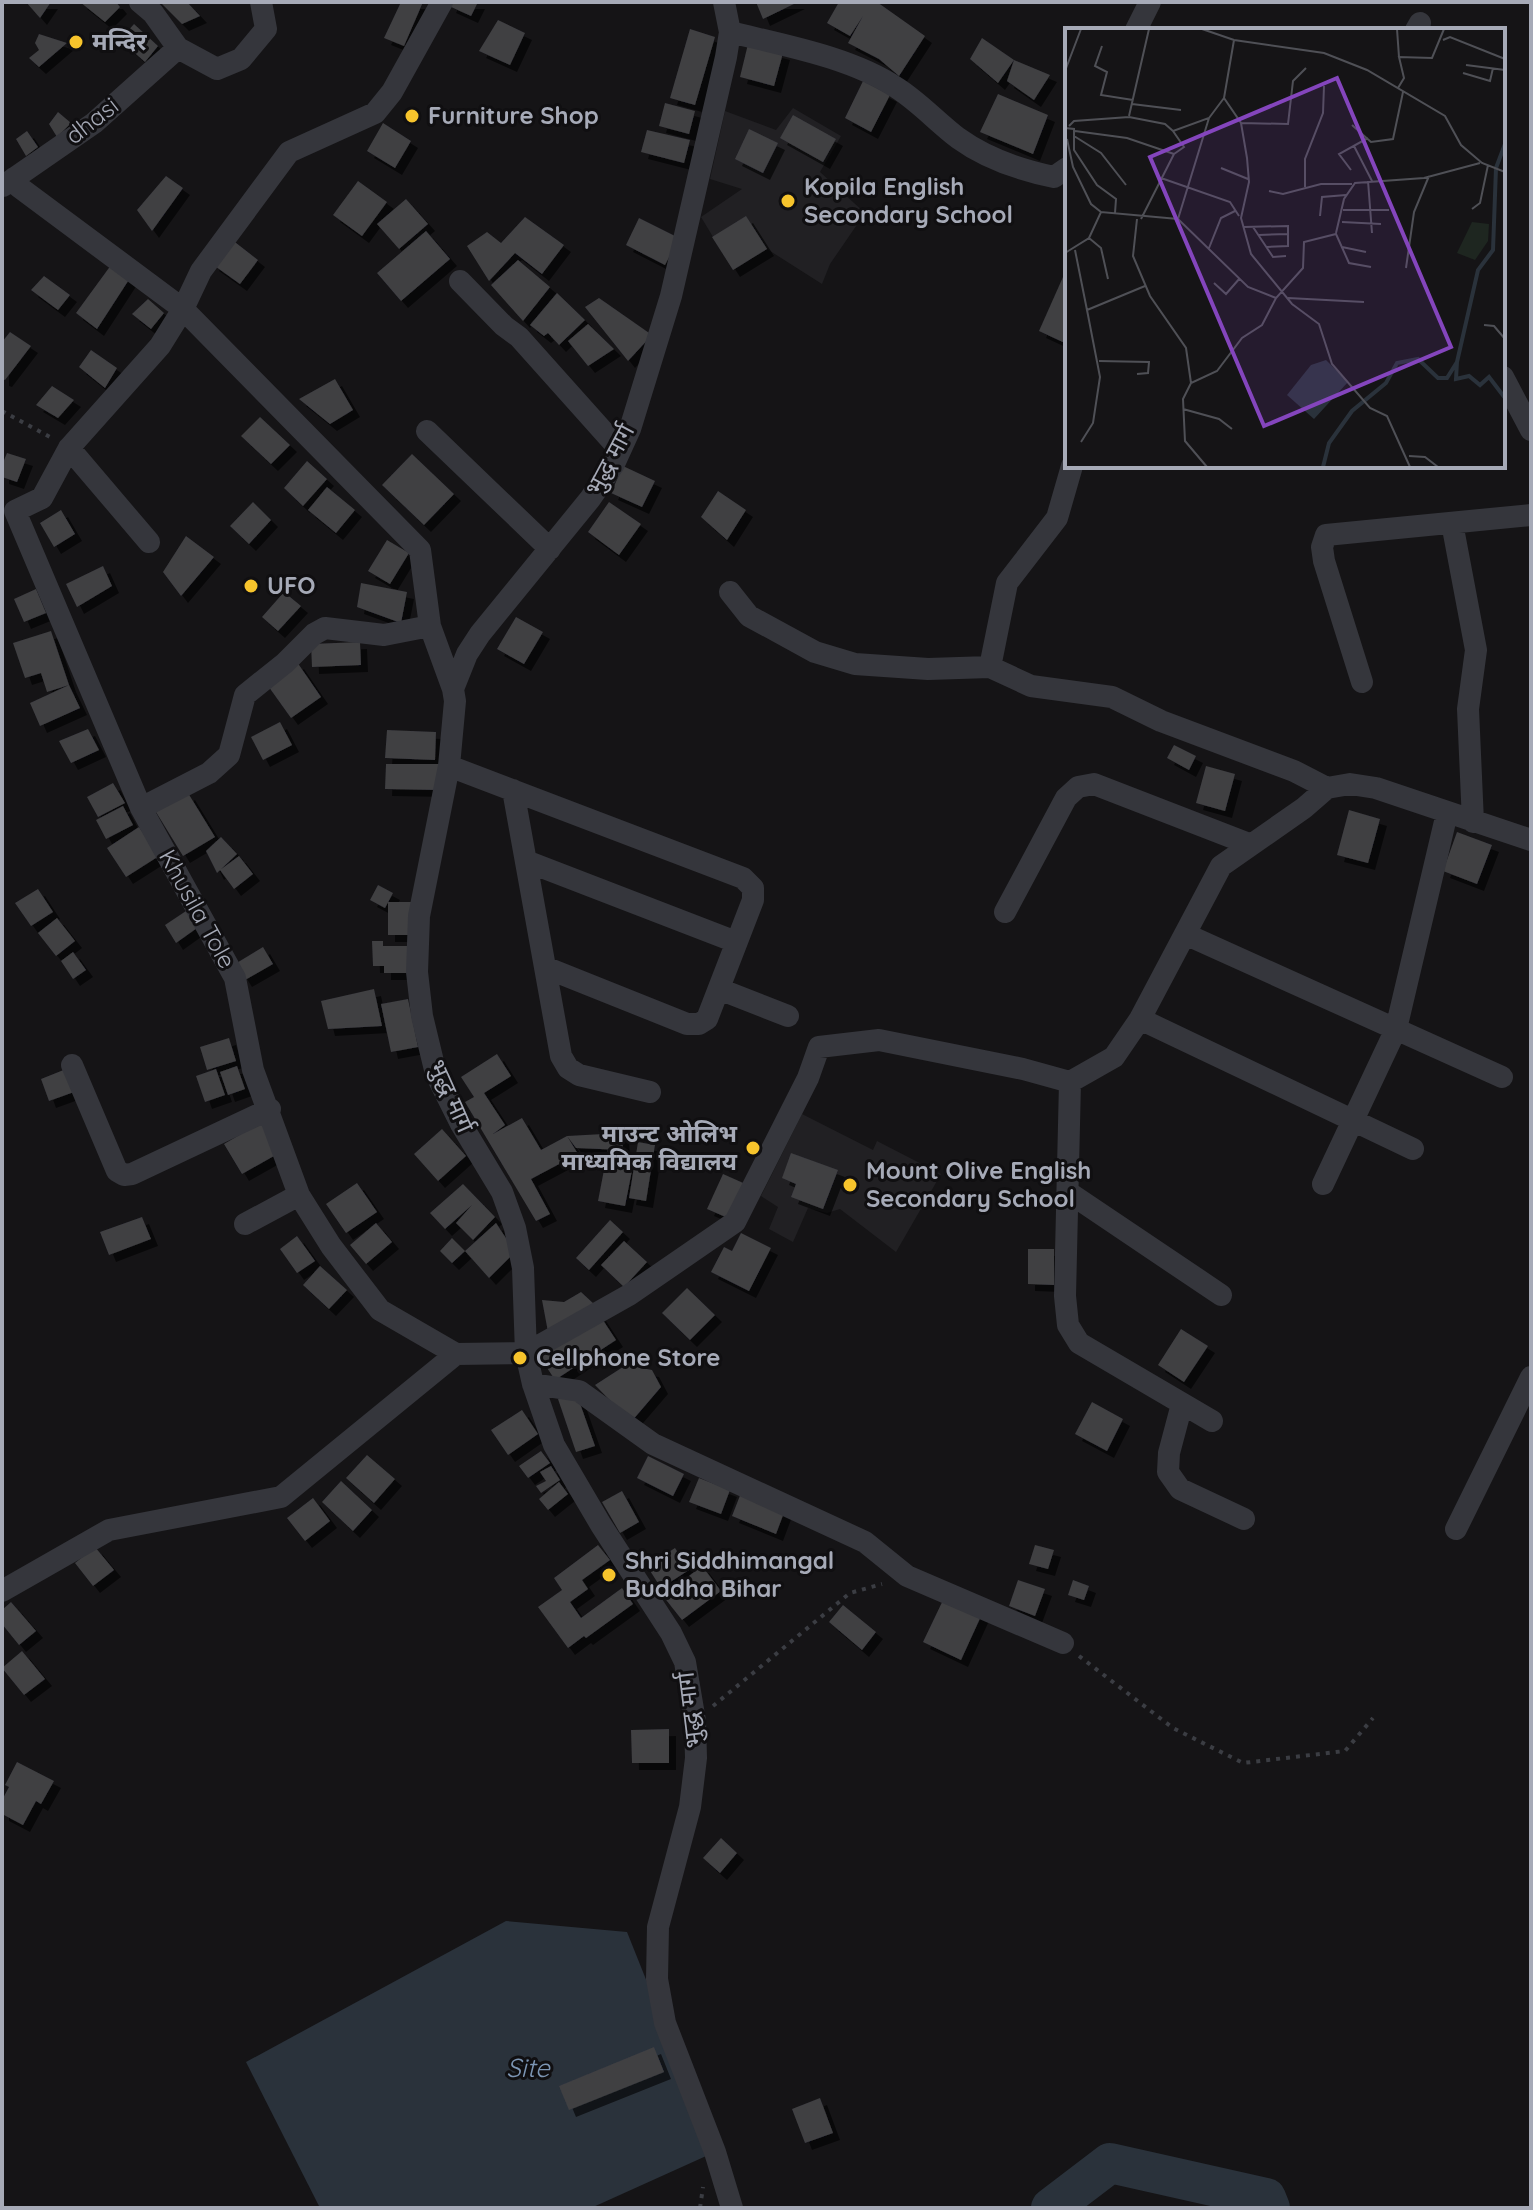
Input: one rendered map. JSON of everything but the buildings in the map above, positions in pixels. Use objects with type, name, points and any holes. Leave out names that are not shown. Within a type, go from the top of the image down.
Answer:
[{"type":"street","points":[[140,2],[153,13],[178,48],[217,69],[241,59],[266,29],[261,2]]},
{"type":"street","points":[[8,509],[42,498],[69,448],[160,346],[183,309],[201,271],[289,152],[375,113],[392,92],[442,2]]},
{"type":"street","name":"भुद्ध मार्ग","points":[[724,2],[730,32],[726,57],[671,296],[630,429],[590,499],[480,634],[467,654],[453,689],[455,701],[449,766],[419,916],[417,972],[422,1016],[436,1074],[461,1124],[502,1192],[515,1228],[523,1268],[526,1353],[554,1445],[685,1662],[695,1721],[696,1758],[690,1807],[658,1927],[657,1979],[665,2023],[715,2152],[730,2201]]},
{"type":"street","points":[[1137,28],[1150,2]]},
{"type":"street","points":[[730,32],[810,52],[858,68],[896,87],[960,140],[1016,169],[1054,177],[1065,169]]},
{"type":"street","name":"dhasi","points":[[8,183],[94,123],[178,48]]},
{"type":"street","points":[[8,183],[19,187],[183,309],[420,550],[430,626],[453,689]]},
{"type":"street","points":[[460,281],[519,337],[620,450]]},
{"type":"street","points":[[1505,387],[1531,430]]},
{"type":"street","points":[[427,431],[550,549]]},
{"type":"street","points":[[69,448],[149,542]]},
{"type":"street","points":[[990,667],[1007,583],[1057,518],[1067,492],[1071,468]]},
{"type":"street","name":"Khusila Tole","points":[[8,509],[141,808],[235,978],[253,1070],[270,1109],[299,1195],[331,1246],[380,1310],[456,1354]]},
{"type":"street","points":[[1362,682],[1324,561],[1322,547],[1326,535],[1531,515]]},
{"type":"street","points":[[1452,523],[1476,650],[1468,709],[1473,822]]},
{"type":"street","points":[[730,592],[749,616],[815,652],[855,664],[928,669],[990,667],[1031,686],[1112,697],[1161,721],[1294,771],[1327,788]]},
{"type":"street","points":[[141,808],[209,773],[229,755],[245,695],[285,663],[314,634],[325,628],[384,635],[430,626]]},
{"type":"street","points":[[449,766],[743,878],[753,888],[753,900],[719,989],[707,1019],[699,1024],[687,1024],[547,968]]},
{"type":"street","points":[[1005,912],[1066,798],[1078,787],[1094,784],[1249,844]]},
{"type":"street","points":[[2,1591],[109,1530],[281,1497],[456,1354],[526,1353],[629,1295],[735,1222],[808,1078],[819,1047],[879,1040],[1023,1069],[1070,1082],[1114,1057],[1140,1019],[1221,866],[1304,808],[1327,788],[1350,784],[1376,788],[1531,840]]},
{"type":"street","points":[[513,790],[561,1056],[568,1068],[579,1075],[650,1092]]},
{"type":"street","points":[[1323,1184],[1396,1029],[1447,813]]},
{"type":"street","points":[[526,861],[736,942]]},
{"type":"street","points":[[1185,934],[1502,1077]]},
{"type":"street","points":[[719,989],[788,1016]]},
{"type":"street","points":[[1140,1019],[1413,1149]]},
{"type":"street","points":[[72,1065],[117,1171],[124,1175],[270,1109]]},
{"type":"street","points":[[1070,1082],[1065,1296],[1068,1325],[1079,1343],[1212,1421]]},
{"type":"street","points":[[1068,1192],[1221,1295]]},
{"type":"street","points":[[245,1224],[299,1195]]},
{"type":"street","points":[[1456,1529],[1531,1377]]},
{"type":"street","points":[[533,1384],[579,1391],[653,1444],[865,1542],[907,1576],[1063,1643]]},
{"type":"street","points":[[1182,1404],[1169,1453],[1168,1472],[1180,1489],[1244,1519]]},
{"type":"path","points":[[2,411],[69,448]]},
{"type":"path","points":[[695,1721],[850,1593],[907,1576]]},
{"type":"path","points":[[1063,1643],[1173,1728],[1243,1763],[1345,1751],[1373,1718]]},
{"type":"shaded area","name":"Kopila English Secondary School","points":[[793,108],[841,136],[820,172],[865,213],[830,264],[822,284],[767,249],[733,270],[701,217],[742,189],[710,179],[725,111],[776,130]]},
{"type":"shaded area","name":"Mount Olive English Secondary School","points":[[802,1114],[873,1150],[877,1141],[941,1174],[896,1252],[840,1209],[827,1213],[808,1208],[793,1242],[769,1229],[778,1207],[761,1196]]},
{"type":"water","name":"Site","points":[[506,1921],[627,1932],[715,2152],[591,2208],[320,2208],[246,2062]]},
{"type":"waterway","points":[[1051,2208],[1110,2163],[1266,2198],[1270,2208]]},
{"type":"place","name":"मन्दिर","points":[[76,42]]},
{"type":"place","name":"Furniture Shop","points":[[412,116]]},
{"type":"place","name":"Kopila English Secondary School","points":[[788,201]]},
{"type":"place","name":"UFO","points":[[251,586]]},
{"type":"place","name":"माउन्ट ओलिभ माध्यमिक विद्यालय","points":[[753,1148]]},
{"type":"place","name":"Mount Olive English Secondary School","points":[[850,1185]]},
{"type":"place","name":"Cellphone Store","points":[[520,1358]]},
{"type":"place","name":"Shri Siddhimangal Buddha Bihar","points":[[609,1575]]}]
